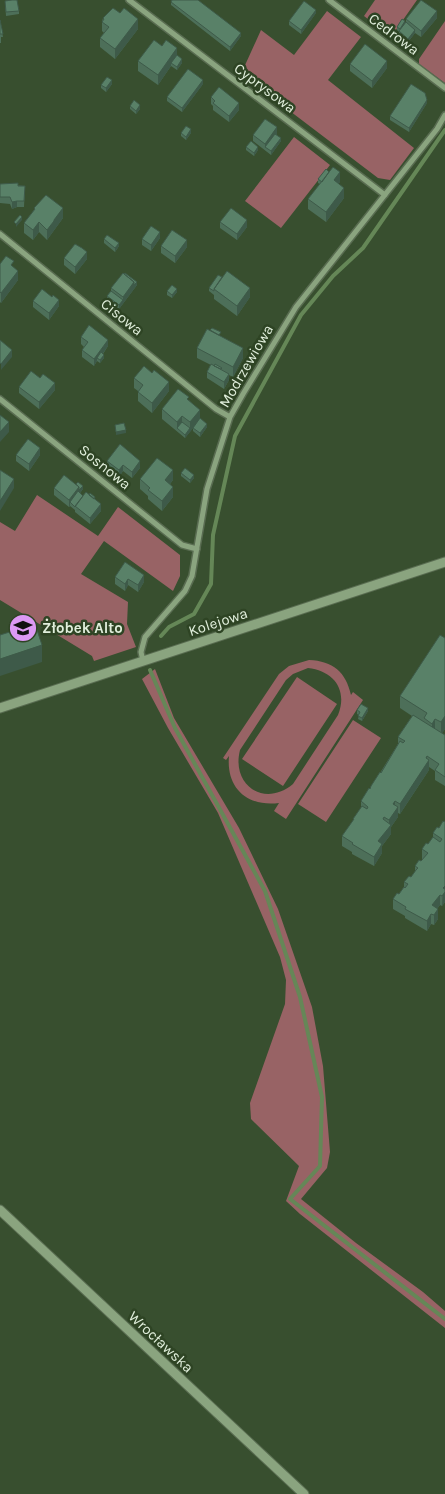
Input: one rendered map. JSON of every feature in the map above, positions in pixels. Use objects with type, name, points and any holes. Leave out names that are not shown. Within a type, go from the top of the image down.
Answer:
[{"type":"street","name":"Cyprysowa","points":[[129,0],[385,195]]},
{"type":"street","name":"Cedrowa","points":[[329,0],[445,88]]},
{"type":"street","name":"Modrzewiowa","points":[[143,661],[140,652],[143,640],[186,591],[192,576],[207,490],[230,417],[296,307],[437,129],[445,115]]},
{"type":"street","name":"Cisowa","points":[[0,234],[216,409],[230,417]]},
{"type":"street","name":"Sosnowa","points":[[0,399],[182,544],[197,549]]},
{"type":"street","name":"Kolejowa","points":[[0,708],[445,562]]},
{"type":"street","name":"Wrocławska","points":[[0,1210],[304,1494]]},
{"type":"shaded area","points":[[375,0],[417,0],[391,37],[364,16]]},
{"type":"shaded area","points":[[327,11],[361,37],[328,80],[414,148],[390,180],[378,178],[241,74],[261,30],[294,55]]},
{"type":"shaded area","points":[[445,21],[445,83],[419,64],[419,59]]},
{"type":"shaded area","points":[[294,137],[330,165],[281,228],[245,201]]},
{"type":"shaded area","points":[[37,495],[98,536],[118,507],[180,555],[180,576],[173,591],[104,541],[81,574],[128,602],[127,624],[136,647],[94,661],[92,656],[0,600],[0,522],[15,531]]},
{"type":"shaded area","points":[[309,660],[332,665],[346,680],[351,695],[353,692],[363,700],[286,819],[274,811],[279,803],[257,802],[241,793],[231,777],[229,756],[226,760],[223,758],[279,674],[289,666]],"holes":[[[308,668],[317,670],[332,678],[340,690],[341,706],[338,715],[293,784],[282,791],[271,794],[261,793],[252,789],[240,773],[240,750],[286,680],[293,674]]]},
{"type":"shaded area","points":[[155,669],[174,718],[239,828],[278,909],[312,1007],[323,1066],[330,1152],[327,1168],[301,1199],[445,1311],[445,1328],[286,1201],[299,1166],[251,1119],[250,1103],[285,1004],[286,980],[280,957],[218,813],[168,728],[142,679]]},
{"type":"shaded area","points":[[297,677],[337,704],[283,786],[242,759]]},
{"type":"shaded area","points":[[353,720],[381,738],[326,822],[298,804]]},
{"type":"building","points":[[17,0],[19,11],[6,12],[5,1]]},
{"type":"building","points":[[172,0],[198,0],[241,33],[230,47],[171,2]]},
{"type":"building","points":[[421,0],[437,11],[421,31],[406,19]]},
{"type":"building","points":[[304,1],[316,10],[301,30],[289,21]]},
{"type":"building","points":[[113,8],[120,13],[124,8],[138,19],[115,49],[100,38],[109,27],[102,22],[103,18]]},
{"type":"building","points":[[402,19],[405,21],[400,29],[397,27]]},
{"type":"building","points":[[0,20],[3,34],[0,34]]},
{"type":"building","points":[[406,22],[415,30],[408,39],[399,31]]},
{"type":"building","points":[[154,40],[162,46],[166,40],[177,48],[158,75],[138,61]]},
{"type":"building","points":[[365,44],[387,61],[372,81],[350,64]]},
{"type":"building","points":[[177,55],[182,59],[177,67],[171,63]]},
{"type":"building","points":[[188,69],[203,80],[182,108],[167,97]]},
{"type":"building","points":[[107,77],[112,80],[106,88],[101,85]]},
{"type":"building","points":[[411,84],[425,93],[427,100],[409,128],[390,116]]},
{"type":"building","points":[[219,87],[239,103],[229,116],[213,103],[215,101],[211,97]]},
{"type":"building","points":[[134,100],[140,105],[136,111],[130,106]]},
{"type":"building","points":[[265,119],[277,127],[265,144],[253,135]]},
{"type":"building","points":[[186,126],[191,129],[186,137],[181,133]]},
{"type":"building","points":[[275,134],[281,138],[271,151],[265,147]]},
{"type":"building","points":[[251,141],[258,147],[254,153],[246,147]]},
{"type":"building","points":[[333,167],[340,172],[334,180],[344,188],[326,212],[308,199]]},
{"type":"building","points":[[326,169],[329,172],[322,182],[318,179]]},
{"type":"building","points":[[18,183],[18,186],[25,186],[24,201],[12,202],[10,197],[0,197],[0,184]]},
{"type":"building","points":[[46,195],[63,208],[47,230],[39,222],[33,230],[24,223]]},
{"type":"building","points":[[231,208],[247,220],[237,234],[220,222]]},
{"type":"building","points":[[20,215],[22,217],[16,224],[14,222]]},
{"type":"building","points":[[151,226],[160,232],[151,245],[142,239]]},
{"type":"building","points":[[172,230],[187,240],[175,256],[161,246]]},
{"type":"building","points":[[107,235],[119,243],[115,248],[104,239]]},
{"type":"building","points":[[75,244],[87,252],[75,267],[64,258]]},
{"type":"building","points":[[6,256],[14,261],[11,265],[18,271],[1,293],[0,264]]},
{"type":"building","points":[[227,271],[250,288],[237,306],[214,289]]},
{"type":"building","points":[[123,273],[134,282],[123,297],[111,288]]},
{"type":"building","points":[[125,273],[137,282],[134,285],[134,282]]},
{"type":"building","points":[[218,275],[222,277],[214,291],[209,288]]},
{"type":"building","points":[[172,285],[177,289],[172,295],[167,291]]},
{"type":"building","points":[[42,289],[59,300],[49,313],[33,301]]},
{"type":"building","points":[[111,291],[123,300],[119,305],[107,296]]},
{"type":"building","points":[[89,325],[108,340],[94,359],[82,350],[88,342],[81,337]]},
{"type":"building","points":[[212,328],[221,332],[219,335],[210,330]]},
{"type":"building","points":[[207,329],[243,348],[233,367],[197,348]]},
{"type":"building","points":[[0,340],[12,350],[1,364],[0,363]]},
{"type":"building","points":[[101,352],[104,355],[100,360],[97,358]]},
{"type":"building","points":[[211,364],[229,374],[224,382],[207,372]]},
{"type":"building","points":[[144,366],[152,373],[154,370],[169,382],[152,403],[138,392],[143,385],[134,378]]},
{"type":"building","points":[[31,371],[40,378],[43,374],[55,383],[39,402],[19,387]]},
{"type":"building","points":[[178,389],[189,397],[187,399],[200,410],[190,422],[182,416],[177,422],[162,409]]},
{"type":"building","points":[[0,415],[9,422],[0,432]]},
{"type":"building","points":[[200,418],[207,424],[200,433],[193,428]]},
{"type":"building","points":[[182,422],[190,428],[185,435],[177,428]]},
{"type":"building","points":[[124,423],[126,430],[116,432],[115,425]]},
{"type":"building","points":[[28,439],[40,448],[29,464],[16,455]]},
{"type":"building","points":[[120,444],[140,461],[132,472],[123,465],[119,470],[107,461]]},
{"type":"building","points":[[157,458],[173,470],[165,480],[173,487],[162,501],[148,490],[150,488],[140,479]]},
{"type":"building","points":[[185,468],[194,475],[190,480],[181,473]]},
{"type":"building","points":[[0,470],[14,479],[0,501]]},
{"type":"building","points":[[64,475],[79,487],[69,500],[54,488]]},
{"type":"building","points":[[78,482],[83,486],[79,490],[76,484]]},
{"type":"building","points":[[78,491],[83,496],[75,507],[70,502]]},
{"type":"building","points":[[86,492],[101,504],[90,518],[75,506]]},
{"type":"building","points":[[125,562],[144,575],[138,585],[128,579],[125,584],[115,577]]},
{"type":"building","points":[[35,624],[42,645],[0,659],[0,635]]},
{"type":"building","points":[[440,635],[445,638],[445,716],[441,722],[435,719],[432,724],[424,718],[427,713],[400,696]]},
{"type":"building","points":[[361,704],[368,708],[362,718],[358,716],[360,712],[357,710]]},
{"type":"building","points":[[413,715],[445,735],[445,777],[435,770],[439,764],[427,756],[426,758],[429,760],[400,804],[395,801],[393,804],[398,807],[389,820],[384,817],[383,819],[391,825],[378,841],[382,844],[374,857],[342,836],[362,806],[367,809],[368,807],[361,801],[381,773],[400,741],[403,743],[405,741],[398,737]]},
{"type":"building","points":[[445,821],[445,886],[443,888],[445,892],[432,905],[438,909],[434,915],[431,914],[427,921],[405,909],[406,907],[393,899],[408,884],[404,882],[418,868],[415,866],[419,860],[421,861],[428,853],[422,849],[426,843],[428,844],[433,837],[440,842],[442,839],[433,833]]},
{"type":"waterway","points":[[161,636],[169,627],[194,614],[211,584],[213,535],[235,436],[301,315],[333,276],[363,248],[445,130]]},
{"type":"waterway","points":[[150,670],[175,728],[265,891],[300,997],[322,1097],[320,1166],[290,1199],[445,1319]]},
{"type":"place","name":"Żłobek Alto","points":[[23,628]]}]
